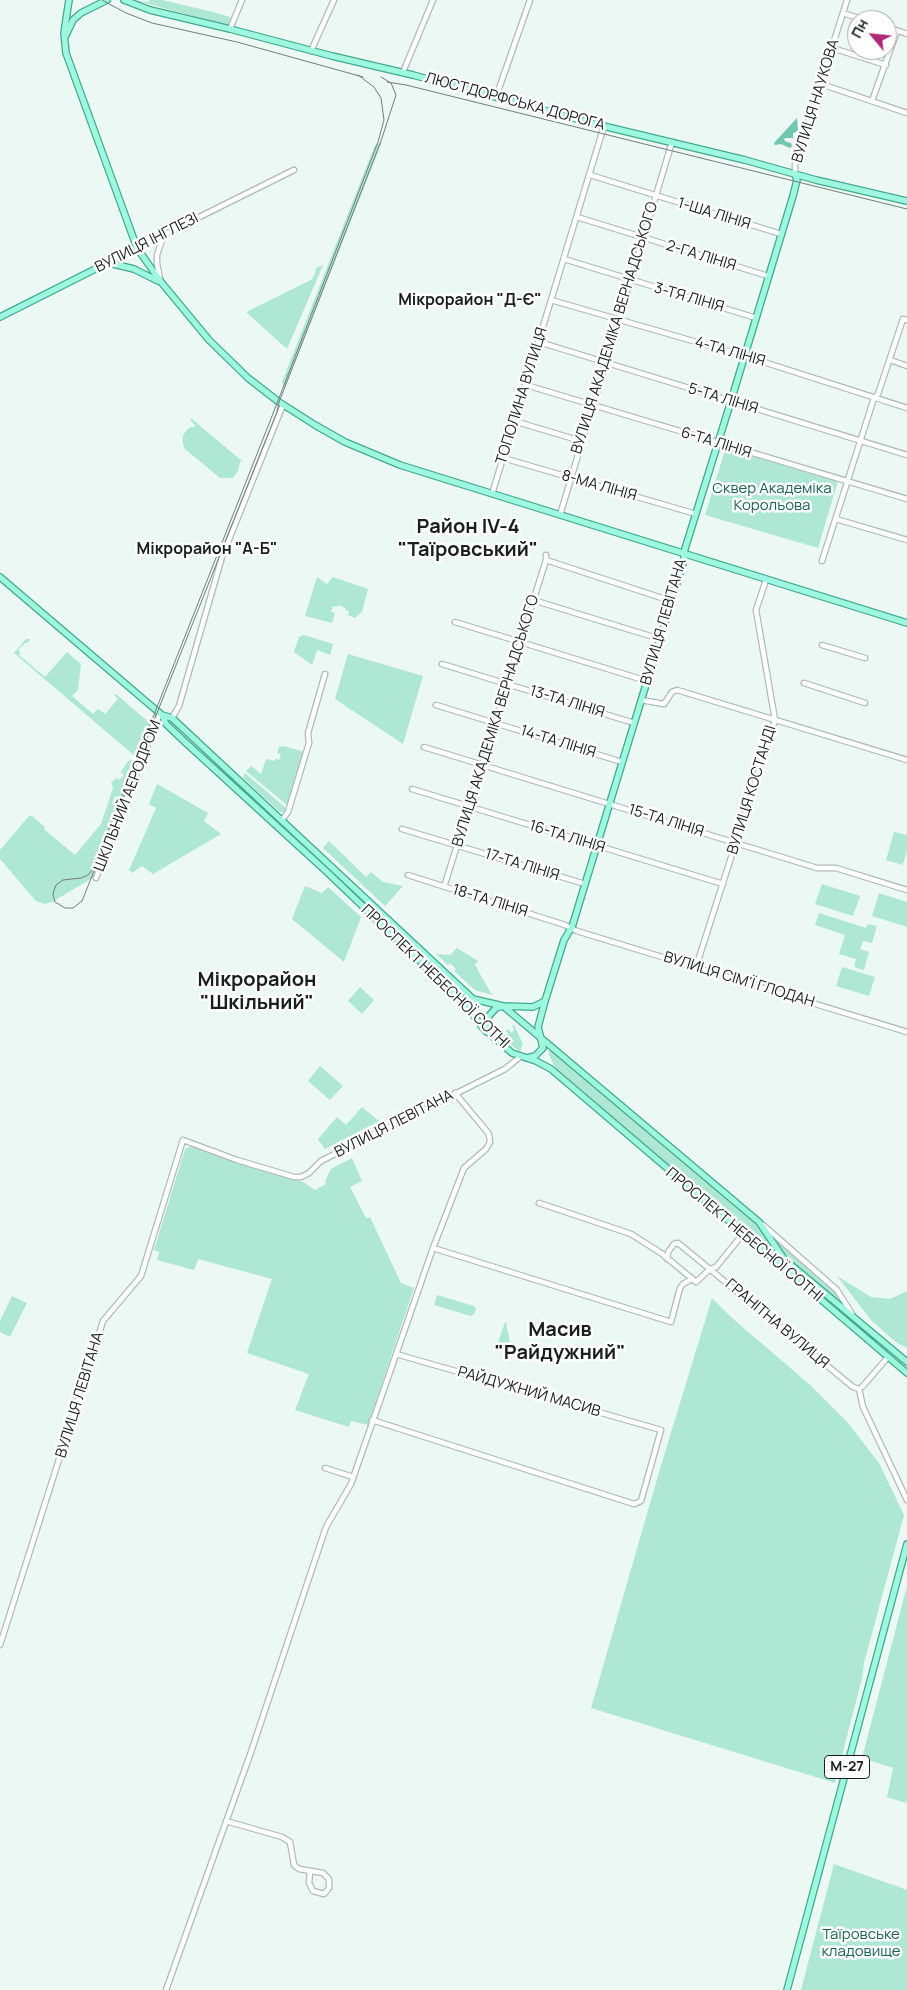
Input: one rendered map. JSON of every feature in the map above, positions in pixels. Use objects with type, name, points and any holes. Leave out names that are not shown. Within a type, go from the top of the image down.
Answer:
[{"type":"main road","points":[[69,0],[64,42],[70,66],[137,248],[161,282],[227,358],[283,405],[322,430],[380,458],[907,623]]},
{"type":"main road","points":[[64,42],[73,20],[81,12],[107,0]]},
{"type":"main road","name":"ЛЮСТДОРФСЬКА ДОРОГА","points":[[124,0],[150,10],[311,51],[403,72],[604,126],[907,201]]},
{"type":"main road","points":[[68,8],[72,12],[81,12]]},
{"type":"main road","name":"ВУЛИЦЯ ЛЕВІТАНА","points":[[522,1058],[535,1056],[544,1046],[538,1027],[545,1000],[564,940],[571,929],[684,560],[684,552],[797,180],[795,174]]},
{"type":"main road","name":"ВУЛИЦЯ ІНГЛЕЗІ","points":[[0,317],[137,248]]},
{"type":"main road","points":[[109,263],[134,269],[161,282]]},
{"type":"main road","name":"ПРОСПЕКТ НЕБЕСНОЇ СОТНІ","points":[[0,577],[161,714],[172,718],[282,820],[329,870],[463,1002],[487,1032],[512,1053],[550,1069],[907,1373]]},
{"type":"main road","name":"ПРОСПЕКТ НЕБЕСНОЇ СОТНІ","points":[[161,714],[166,724],[185,742],[472,999],[503,1006],[760,1222],[784,1259],[906,1361]]},
{"type":"main road","points":[[487,1032],[486,1023],[491,1012],[503,1006],[533,1007],[545,1000]]},
{"type":"main road","name":"М-27","points":[[787,1990],[907,1544]]},
{"type":"street","points":[[230,29],[242,0]]},
{"type":"street","points":[[311,51],[334,0]]},
{"type":"street","points":[[403,72],[433,0]]},
{"type":"street","points":[[496,97],[530,0]]},
{"type":"street","name":"ВУЛИЦЯ НАУКОВА","points":[[795,174],[794,164],[847,0]]},
{"type":"street","points":[[843,13],[847,14]]},
{"type":"street","points":[[897,31],[907,34]]},
{"type":"street","points":[[832,48],[886,65]]},
{"type":"street","points":[[872,101],[888,60]]},
{"type":"street","points":[[820,84],[907,113]]},
{"type":"street","name":"ТОПОЛИНА ВУЛИЦЯ","points":[[492,494],[604,126]]},
{"type":"street","name":"ВУЛИЦЯ АКАДЕМІКА ВЕРНАДСЬКОГО","points":[[560,515],[672,142]]},
{"type":"street","name":"ВУЛИЦЯ ІНГЛЕЗІ","points":[[137,248],[294,170]]},
{"type":"street","name":"1-ША ЛІНІЯ","points":[[590,176],[781,234]]},
{"type":"street","name":"2-ГА ЛІНІЯ","points":[[577,217],[768,276]]},
{"type":"street","points":[[161,282],[157,255],[164,234]]},
{"type":"street","name":"3-ТЯ ЛІНІЯ","points":[[564,259],[756,318]]},
{"type":"street","name":"4-ТА ЛІНІЯ","points":[[552,300],[745,356],[907,408]]},
{"type":"street","points":[[822,561],[874,398],[878,394],[905,320]]},
{"type":"street","name":"5-ТА ЛІНІЯ","points":[[539,342],[907,455]]},
{"type":"street","points":[[890,360],[907,366]]},
{"type":"street","name":"6-ТА ЛІНІЯ","points":[[526,385],[593,403],[718,444],[907,499]]},
{"type":"street","points":[[172,718],[176,714],[182,695],[222,557],[283,405]]},
{"type":"street","points":[[514,422],[581,441]]},
{"type":"street","name":"8-МА ЛІНІЯ","points":[[503,458],[696,514]]},
{"type":"street","points":[[836,519],[907,540]]},
{"type":"street","name":"ВУЛИЦЯ АКАДЕМІКА ВЕРНАДСЬКОГО","points":[[444,887],[546,558],[671,601]]},
{"type":"street","name":"ВУЛИЦЯ КОСТАНДІ","points":[[696,967],[775,720],[756,610],[766,580]]},
{"type":"street","points":[[533,600],[660,639]]},
{"type":"street","points":[[455,622],[647,682]]},
{"type":"street","points":[[822,645],[865,658]]},
{"type":"street","name":"13-ТА ЛІНІЯ","points":[[442,664],[634,723]]},
{"type":"street","points":[[282,820],[288,812],[309,743],[308,734],[325,674]]},
{"type":"street","points":[[804,683],[865,703]]},
{"type":"street","points":[[641,700],[664,704],[674,690],[678,690],[907,760]]},
{"type":"street","name":"14-ТА ЛІНІЯ","points":[[436,705],[622,762]]},
{"type":"street","name":"ШКІЛЬНИЙ АЕРОДРОМ","points":[[96,878],[161,714]]},
{"type":"street","name":"15-ТА ЛІНІЯ","points":[[424,747],[821,870],[836,868],[907,890]]},
{"type":"street","name":"16-ТА ЛІНІЯ","points":[[412,789],[723,884]]},
{"type":"street","name":"17-ТА ЛІНІЯ","points":[[402,829],[585,884]]},
{"type":"street","name":"18-ТА ЛІНІЯ","points":[[408,876],[565,924],[571,929]]},
{"type":"street","name":"ВУЛИЦЯ СІМ'Ї ГЛОДАН","points":[[571,929],[907,1032]]},
{"type":"street","name":"ВУЛИЦЯ ЛЕВІТАНА","points":[[0,1645],[103,1321],[140,1276],[183,1140],[237,1160],[294,1177],[301,1177],[321,1161],[505,1069],[522,1058]]},
{"type":"street","points":[[166,1990],[254,1743],[326,1527],[353,1477],[433,1248],[464,1168],[486,1149],[490,1142],[489,1134],[455,1093]]},
{"type":"street","points":[[539,1203],[629,1233],[696,1282],[710,1269],[716,1267],[743,1234]]},
{"type":"street","points":[[760,1222],[837,1290],[855,1320]]},
{"type":"street","name":"ГРАНІТНА ВУЛИЦЯ","points":[[667,1259],[668,1252],[674,1244],[678,1243],[853,1387],[859,1389]]},
{"type":"street","points":[[433,1248],[671,1322],[682,1285],[692,1280]]},
{"type":"street","name":"РАЙДУЖНИЙ МАСИВ","points":[[372,1420],[634,1504],[641,1501],[661,1430],[396,1354]]},
{"type":"street","points":[[888,1357],[859,1389],[863,1407],[907,1500]]},
{"type":"street","points":[[324,1468],[353,1477]]},
{"type":"street","points":[[226,1821],[282,1837],[290,1842],[294,1865],[298,1869],[323,1874],[329,1880],[329,1888],[324,1894],[316,1894],[313,1891],[309,1883],[310,1872]]},
{"type":"green space","points":[[134,0],[149,2],[149,0],[162,0],[217,13],[230,17],[229,26]]},
{"type":"green space","points":[[797,118],[798,131],[793,133],[793,138],[785,138],[784,140],[791,143],[792,146],[790,148],[781,144],[775,145],[774,143]]},
{"type":"green space","points":[[382,142],[285,388],[282,382],[375,145]]},
{"type":"green space","points":[[323,265],[287,349],[246,312],[311,280],[316,268]]},
{"type":"green space","points":[[192,419],[242,461],[233,478],[220,478],[185,449],[183,435],[189,428],[196,426],[190,420]]},
{"type":"green space","name":"Сквер Академіка Корольова","points":[[726,447],[838,481],[818,548],[705,515]]},
{"type":"green space","points":[[317,577],[327,584],[333,577],[368,589],[362,612],[355,618],[348,615],[349,611],[345,610],[346,608],[338,605],[337,607],[333,606],[331,612],[335,613],[332,623],[305,616]]},
{"type":"green space","points":[[304,635],[333,644],[330,655],[317,650],[312,665],[294,652],[299,637]]},
{"type":"green space","points":[[26,639],[29,639],[29,642],[25,643],[18,650],[21,653],[19,655],[45,677],[67,652],[81,664],[78,690],[72,696],[93,714],[98,709],[105,714],[118,699],[114,695],[116,694],[153,726],[141,758],[137,758],[14,653]]},
{"type":"green space","points":[[348,654],[423,676],[403,744],[335,699]]},
{"type":"green space","points":[[283,746],[305,752],[288,806],[246,771],[251,766],[261,774],[266,759],[279,760],[281,754],[277,753],[279,747]]},
{"type":"green space","points":[[132,760],[137,767],[94,877],[52,902],[45,904],[36,901],[0,859],[0,850],[29,816],[32,816],[44,826],[45,830],[75,855],[101,824],[113,788],[111,783],[116,778],[119,780],[124,775],[121,772],[128,761]]},
{"type":"green space","points":[[245,773],[287,809],[285,812],[280,812],[243,778]]},
{"type":"green space","points":[[157,784],[208,813],[204,821],[221,834],[153,874],[142,866],[132,873],[129,870],[156,808],[149,804]]},
{"type":"green space","points":[[894,832],[907,835],[907,850],[903,865],[886,860]]},
{"type":"green space","points":[[329,841],[366,877],[371,872],[383,882],[403,886],[385,906],[323,848]]},
{"type":"green space","points":[[822,884],[860,896],[853,916],[815,904]]},
{"type":"green space","points":[[305,886],[322,893],[328,887],[361,917],[344,962],[292,919]]},
{"type":"green space","points":[[879,893],[907,902],[907,927],[872,916]]},
{"type":"green space","points":[[819,913],[866,928],[868,924],[877,926],[872,943],[863,941],[860,949],[869,952],[864,970],[854,967],[856,959],[839,954],[845,935],[815,925]]},
{"type":"green space","points":[[457,948],[478,961],[475,965],[492,995],[475,990],[454,971],[456,969],[450,963],[448,965],[436,954],[450,955]]},
{"type":"green space","points":[[842,967],[875,977],[869,996],[836,986]]},
{"type":"green space","points":[[360,987],[374,1000],[362,1014],[348,1001]]},
{"type":"green space","points":[[512,1024],[523,1044],[520,1052],[503,1038],[504,1034],[508,1033],[506,1031],[508,1029],[512,1033],[514,1030]]},
{"type":"green space","points":[[551,1050],[754,1222],[787,1264],[907,1369],[555,1067],[549,1055]]},
{"type":"green space","points":[[320,1066],[343,1086],[330,1100],[308,1081]]},
{"type":"green space","points":[[362,1107],[379,1121],[325,1149],[318,1139],[337,1117],[346,1125]]},
{"type":"green space","points":[[192,1146],[303,1182],[315,1190],[326,1184],[325,1181],[331,1169],[352,1158],[362,1181],[350,1187],[366,1218],[370,1217],[401,1283],[414,1288],[368,1425],[351,1421],[349,1427],[295,1410],[309,1374],[247,1353],[272,1279],[198,1259],[194,1270],[157,1260],[159,1252],[154,1250],[185,1149]]},
{"type":"green space","points":[[775,1240],[835,1291],[846,1307],[792,1263]]},
{"type":"green space","points":[[837,1276],[871,1297],[890,1299],[907,1291],[907,1348],[897,1343],[871,1320]]},
{"type":"green space","points":[[437,1295],[474,1306],[476,1309],[474,1314],[471,1316],[434,1305]]},
{"type":"green space","points":[[12,1296],[27,1303],[10,1337],[0,1332],[0,1321]]},
{"type":"green space","points":[[712,1298],[732,1318],[809,1384],[848,1423],[879,1463],[904,1515],[864,1663],[862,1678],[835,1783],[591,1708]]},
{"type":"green space","points":[[505,1322],[512,1353],[498,1349],[497,1346]]},
{"type":"green space","points":[[907,1586],[906,1803],[887,1797],[893,1768],[862,1758]]},
{"type":"green space","name":"Таїровське кладовище","points":[[834,1864],[907,1890],[907,1990],[801,1990]]},
{"type":"tram line","points":[[102,0],[126,13],[152,23],[237,42],[363,77]]},
{"type":"tram line","points":[[358,75],[374,87],[381,98],[384,120],[378,142],[93,869],[88,875],[81,878],[63,880],[56,885],[53,895],[55,902],[65,908],[73,908],[82,901],[277,412],[279,402],[381,141],[396,95],[391,83],[381,77]]},
{"type":"tram line","points":[[387,82],[406,85],[907,209]]},
{"type":"district","name":"Мікрорайон \"Д-Є\"","points":[[470,301]]},
{"type":"district","name":"Район IV-4 \"Таїровський\"","points":[[468,538]]},
{"type":"district","name":"Мікрорайон \"А-Б\"","points":[[207,550]]},
{"type":"district","name":"Мікрорайон \"Шкільний\"","points":[[257,992]]},
{"type":"district","name":"Масив \"Райдужний\"","points":[[560,1342]]}]
